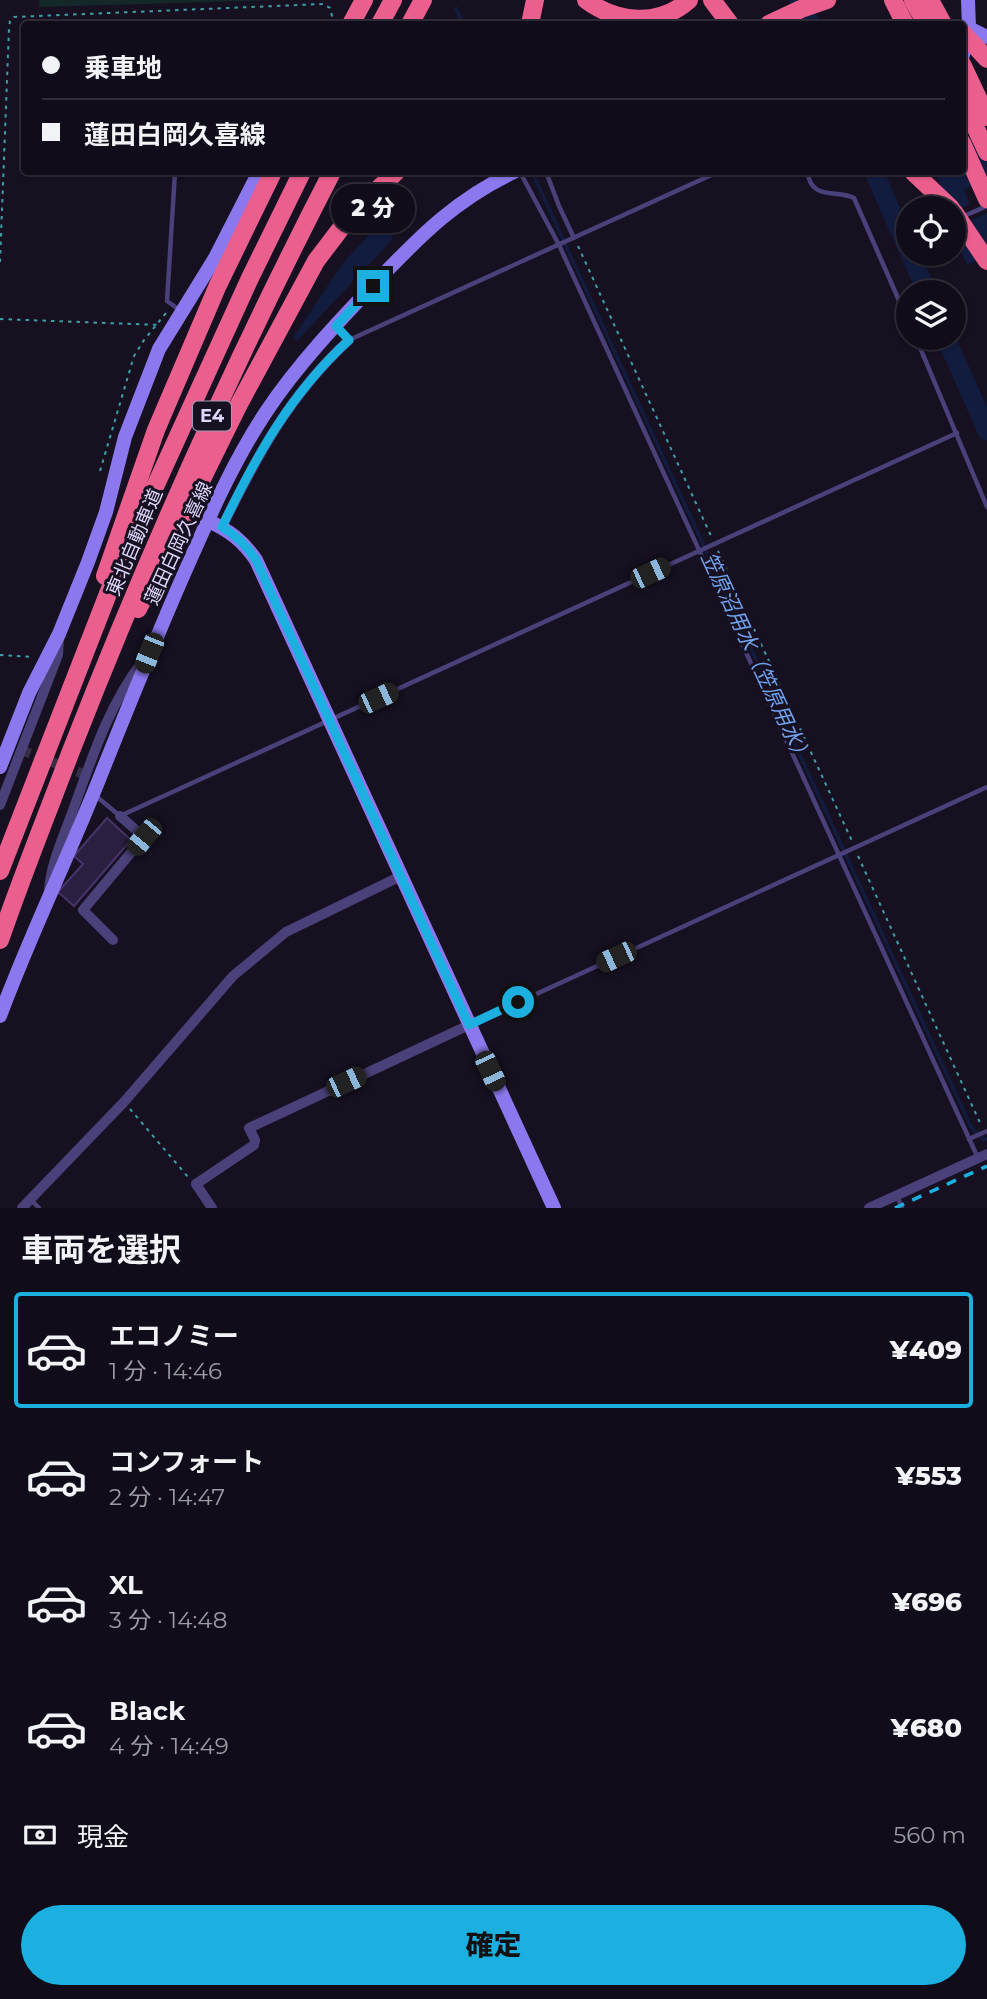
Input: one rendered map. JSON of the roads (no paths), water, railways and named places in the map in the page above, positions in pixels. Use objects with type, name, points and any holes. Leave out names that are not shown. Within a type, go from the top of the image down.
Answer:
[{"type":"highway","points":[[353,21],[364,0]]},
{"type":"highway","points":[[382,21],[393,0]]},
{"type":"highway","points":[[412,21],[423,0]]},
{"type":"highway","points":[[531,21],[535,0]]},
{"type":"highway","points":[[579,0],[604,21]]},
{"type":"highway","points":[[586,0],[613,15],[639,19],[673,12],[689,0]]},
{"type":"highway","points":[[712,0],[728,21]]},
{"type":"highway","points":[[775,21],[827,0]]},
{"type":"highway","points":[[893,0],[904,21]]},
{"type":"highway","points":[[902,0],[946,21]]},
{"type":"highway","points":[[913,0],[924,21]]},
{"type":"highway","points":[[930,0],[941,21]]},
{"type":"highway","points":[[966,34],[987,59]]},
{"type":"highway","points":[[966,71],[987,117]]},
{"type":"highway","points":[[966,107],[987,152]]},
{"type":"highway","points":[[966,152],[987,199]]},
{"type":"highway","points":[[82,657],[116,540],[156,430],[218,285],[272,175]]},
{"type":"highway","name":"東北自動車道","points":[[0,871],[82,657],[166,459],[301,175]]},
{"type":"highway","name":"東北自動車道","points":[[0,940],[104,667],[197,449],[331,175]]},
{"type":"highway","points":[[104,667],[151,587],[239,407],[316,261],[351,215],[393,175]]},
{"type":"highway","points":[[916,175],[938,196]]},
{"type":"highway","points":[[966,230],[987,261]]},
{"type":"street","points":[[344,21],[357,0]]},
{"type":"street","points":[[963,21],[968,0]]},
{"type":"street","points":[[966,30],[987,37]]},
{"type":"street","points":[[0,767],[29,693],[59,635],[106,512],[125,437],[159,349],[171,329],[175,311],[215,258],[257,175]]},
{"type":"street","name":"蓮田白岡久喜線","points":[[0,1017],[23,954],[93,793],[149,653],[208,521],[265,413],[291,377],[336,326],[423,234],[462,200],[508,175]]},
{"type":"street","points":[[222,527],[278,424],[320,366],[349,340]]},
{"type":"street","points":[[208,521],[234,534],[248,547],[256,560],[554,1208]]},
{"type":"street","points":[[0,805],[58,655],[59,635]]},
{"type":"street","points":[[48,897],[50,871],[105,728],[120,693],[149,653]]},
{"type":"street","points":[[113,940],[83,910],[144,837],[120,816]]},
{"type":"street","points":[[22,1208],[35,1204],[233,976],[286,932],[401,876]]},
{"type":"street","points":[[212,1208],[197,1184],[254,1145],[255,1140],[248,1128],[469,1025]]},
{"type":"street","points":[[869,1208],[983,1156]]},
{"type":"lane","points":[[175,175],[167,301],[175,311]]},
{"type":"lane","points":[[522,175],[559,245],[838,855],[971,1138],[983,1156]]},
{"type":"lane","points":[[547,175],[574,238]]},
{"type":"lane","points":[[336,326],[349,340],[711,175]]},
{"type":"lane","points":[[809,175],[810,183],[816,188],[828,194],[849,195],[854,198],[896,294]]},
{"type":"lane","points":[[966,216],[987,206]]},
{"type":"lane","points":[[921,350],[987,507]]},
{"type":"lane","points":[[93,793],[120,816],[957,433]]},
{"type":"lane","points":[[469,1025],[987,787]]},
{"type":"lane","points":[[971,1138],[984,1132]]},
{"type":"lane","points":[[897,1195],[902,1208]]},
{"type":"water","points":[[987,132],[987,179],[964,190],[970,204],[966,206],[966,196],[946,196],[936,175],[966,175],[966,142]]},
{"type":"water","points":[[987,213],[987,256],[967,265],[966,263],[966,222]]},
{"type":"water","points":[[386,217],[392,221],[392,240],[297,341],[293,338],[342,264]]},
{"type":"waterway","points":[[799,0],[809,21]]},
{"type":"waterway","name":"笠原沼用水（笠原用水）","points":[[456,8],[462,21]]},
{"type":"waterway","name":"笠原沼用水（笠原用水）","points":[[533,175],[971,1127],[984,1140],[987,1139]]},
{"type":"waterway","points":[[875,175],[896,222]]},
{"type":"waterway","points":[[915,266],[922,280]]},
{"type":"waterway","points":[[951,350],[987,431]]},
{"type":"tunnel","points":[[21,750],[86,775]]},
{"type":"railway","points":[[895,1208],[987,1166]]}]
